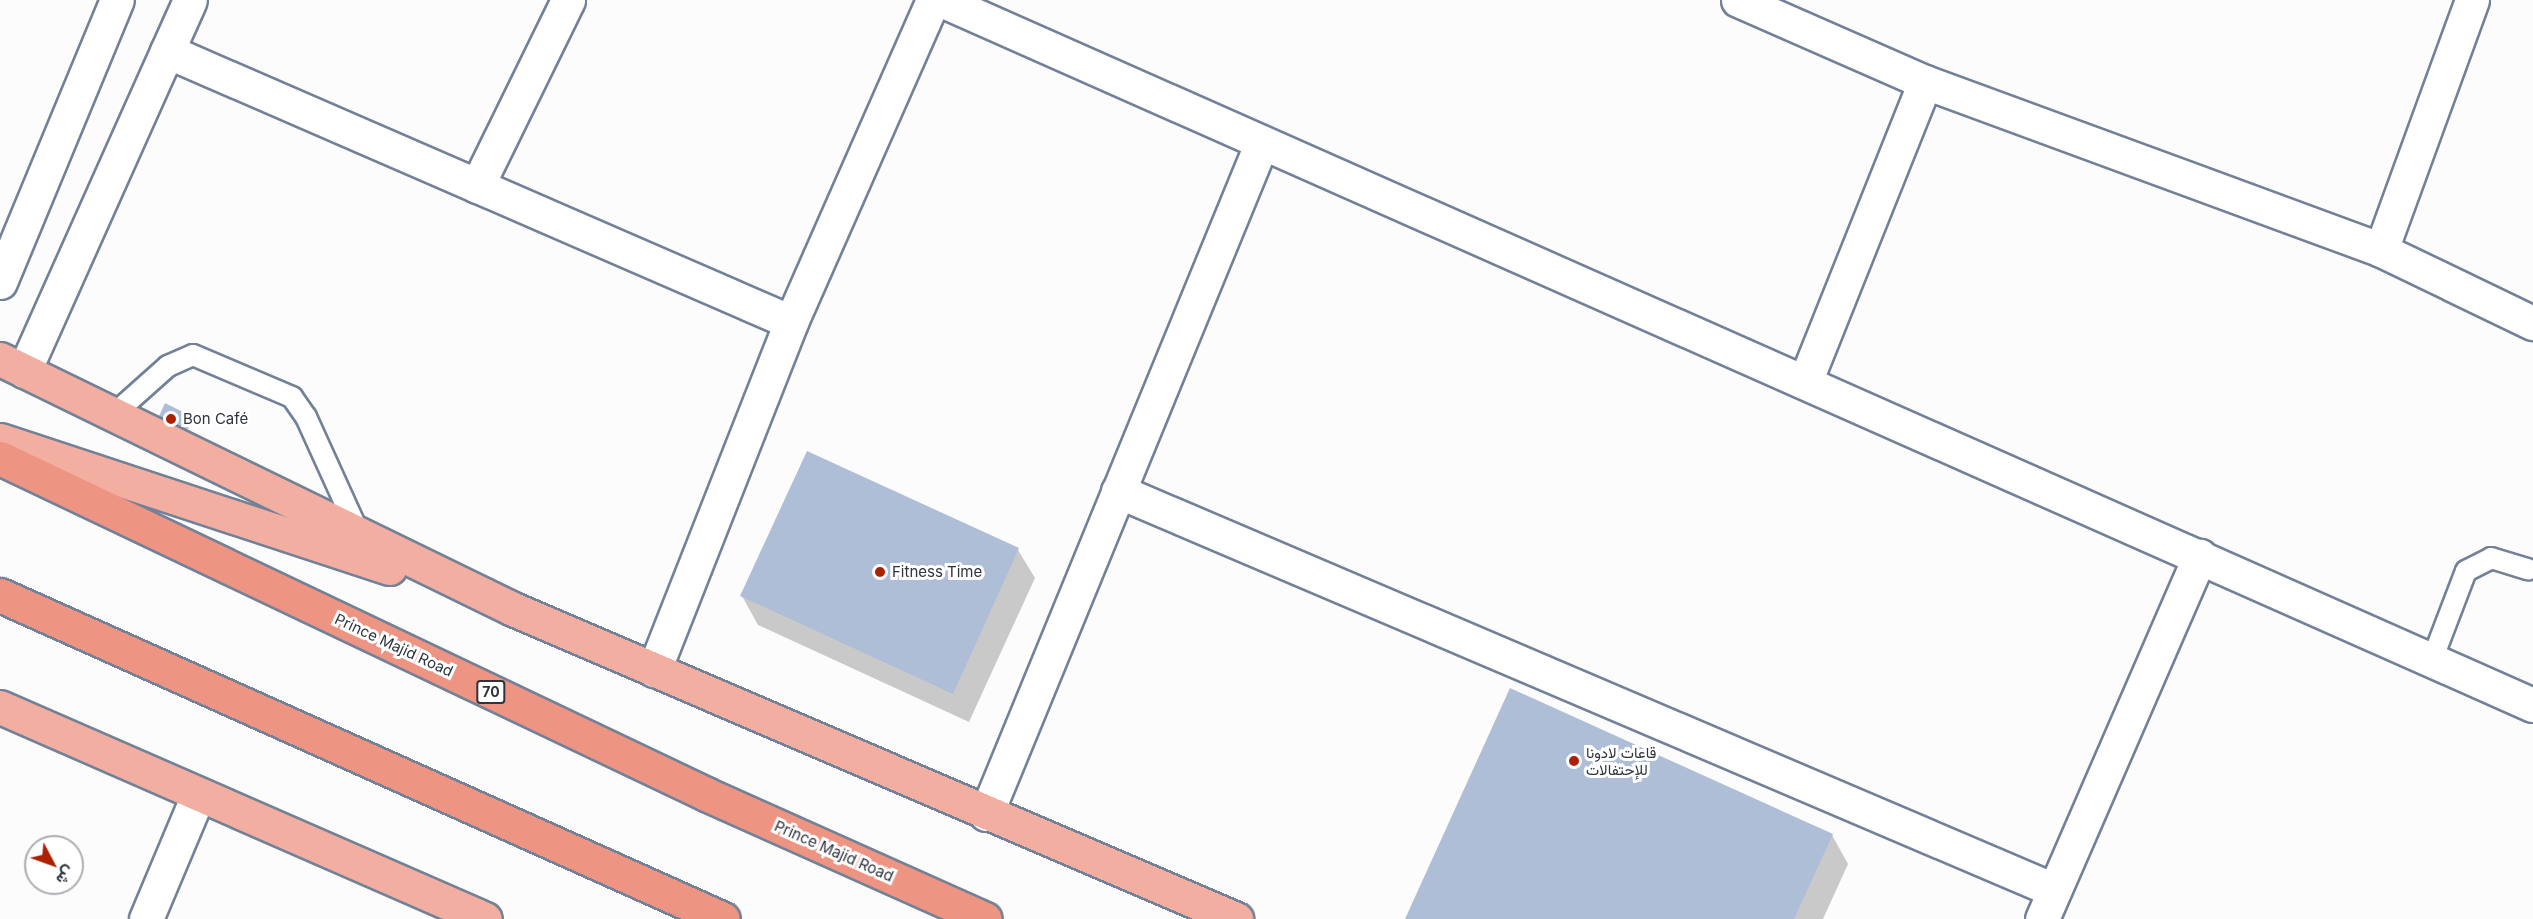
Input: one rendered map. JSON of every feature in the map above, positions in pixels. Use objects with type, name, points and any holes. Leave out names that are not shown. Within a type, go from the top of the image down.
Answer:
[{"type":"highway","name":"Prince Majid Road","points":[[0,458],[708,795],[985,919]]},
{"type":"highway","points":[[0,595],[723,919]]},
{"type":"main road","points":[[12,365],[513,609],[986,814],[1236,919]]},
{"type":"main road","points":[[0,440],[513,609]]},
{"type":"main road","points":[[0,707],[485,919]]},
{"type":"street","points":[[0,282],[117,0]]},
{"type":"street","points":[[12,365],[190,0]]},
{"type":"street","points":[[477,186],[568,0]]},
{"type":"street","points":[[654,670],[790,322],[933,0]]},
{"type":"street","points":[[941,0],[2533,705]]},
{"type":"street","points":[[1738,0],[1925,82],[2381,250],[2533,323]]},
{"type":"street","points":[[2381,250],[2472,0]]},
{"type":"street","points":[[167,51],[790,322]]},
{"type":"street","points":[[1805,382],[1925,82]]},
{"type":"street","points":[[986,814],[1262,142]]},
{"type":"street","points":[[1118,491],[2048,904],[2200,556]]},
{"type":"street","points":[[146,919],[198,795]]},
{"type":"lane","points":[[114,415],[168,366],[193,355],[292,397],[306,417],[359,534]]},
{"type":"lane","points":[[2432,660],[2466,571],[2491,558],[2532,566]]},
{"type":"building","name":"Bon Café","points":[[165,403],[187,414],[177,435],[155,425]]},
{"type":"building","name":"Fitness Time","points":[[807,451],[1019,548],[953,694],[740,596]]},
{"type":"building","name":"قاعات لادونا للإحتفالات","points":[[1510,688],[1833,834],[1794,919],[1405,919]]},
{"type":"place","name":"Bon Café","points":[[171,419]]},
{"type":"place","name":"Fitness Time","points":[[880,572]]},
{"type":"place","name":"قاعات لادونا للإحتفالات","points":[[1574,761]]}]
